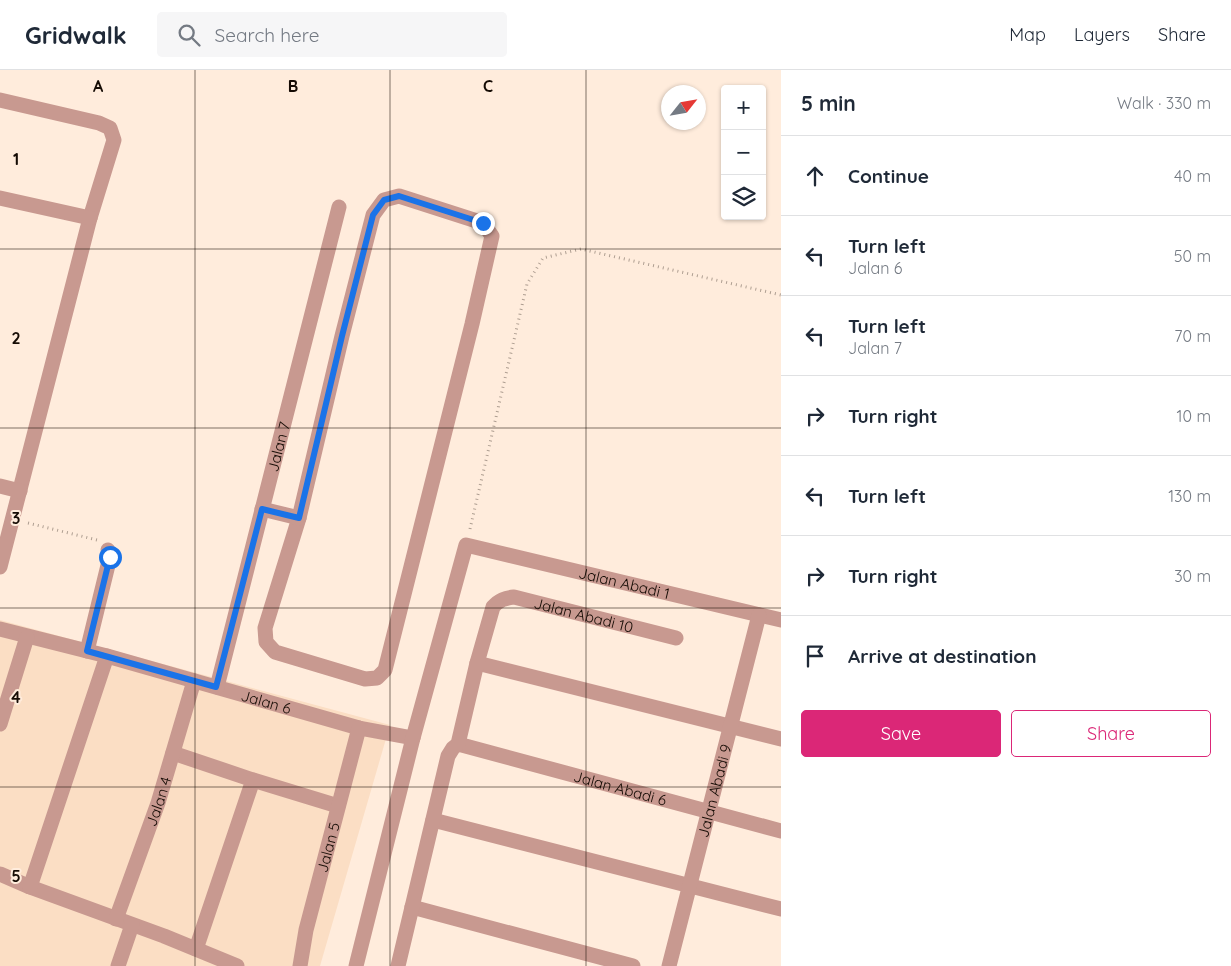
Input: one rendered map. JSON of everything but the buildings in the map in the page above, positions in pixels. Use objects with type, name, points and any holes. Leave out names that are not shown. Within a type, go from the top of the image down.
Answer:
[{"type":"street","points":[[0,100],[99,123],[110,128],[114,140],[90,218],[0,567]]},
{"type":"street","points":[[399,196],[483,223],[492,236],[489,253],[385,670],[377,678],[365,679],[275,652],[266,642],[265,628],[299,518],[373,215],[384,200],[399,196]]},
{"type":"street","points":[[0,198],[90,218]]},
{"type":"street","name":"Jalan 7","points":[[216,687],[339,207]]},
{"type":"street","points":[[0,486],[20,491]]},
{"type":"street","points":[[262,509],[299,518]]},
{"type":"street","points":[[356,966],[413,738],[466,544]]},
{"type":"street","name":"Jalan Abadi 1","points":[[466,544],[781,620]]},
{"type":"street","points":[[87,651],[110,557],[108,550]]},
{"type":"street","name":"Jalan Abadi 10","points":[[477,663],[493,607],[505,598],[514,597],[676,638]]},
{"type":"street","name":"Jalan Abadi 9","points":[[669,966],[759,615]]},
{"type":"street","name":"Jalan 6","points":[[0,629],[107,656],[359,728],[413,738]]},
{"type":"street","points":[[0,724],[27,637]]},
{"type":"street","points":[[30,887],[107,656]]},
{"type":"street","points":[[398,966],[448,756],[458,744],[477,663],[781,739]]},
{"type":"street","name":"Jalan 4","points":[[116,919],[158,803],[194,681]]},
{"type":"street","name":"Jalan 5","points":[[300,966],[306,930],[359,728]]},
{"type":"street","name":"Jalan Abadi 6","points":[[458,744],[781,831]]},
{"type":"street","points":[[173,753],[338,806]]},
{"type":"street","points":[[196,950],[253,780]]},
{"type":"street","points":[[433,820],[781,909]]},
{"type":"street","points":[[0,874],[237,966]]},
{"type":"street","points":[[412,907],[633,966]]},
{"type":"street","points":[[118,966],[132,925]]},
{"type":"path","points":[[466,544],[527,284],[544,258],[581,249],[781,295]]},
{"type":"path","points":[[13,519],[102,541],[108,550]]},
{"type":"shaded area","points":[[0,620],[390,725],[320,966],[0,966]]},
{"type":"route","points":[[110,557],[87,651],[216,687],[262,509],[299,518],[373,215],[384,200],[399,196],[483,223]]}]
